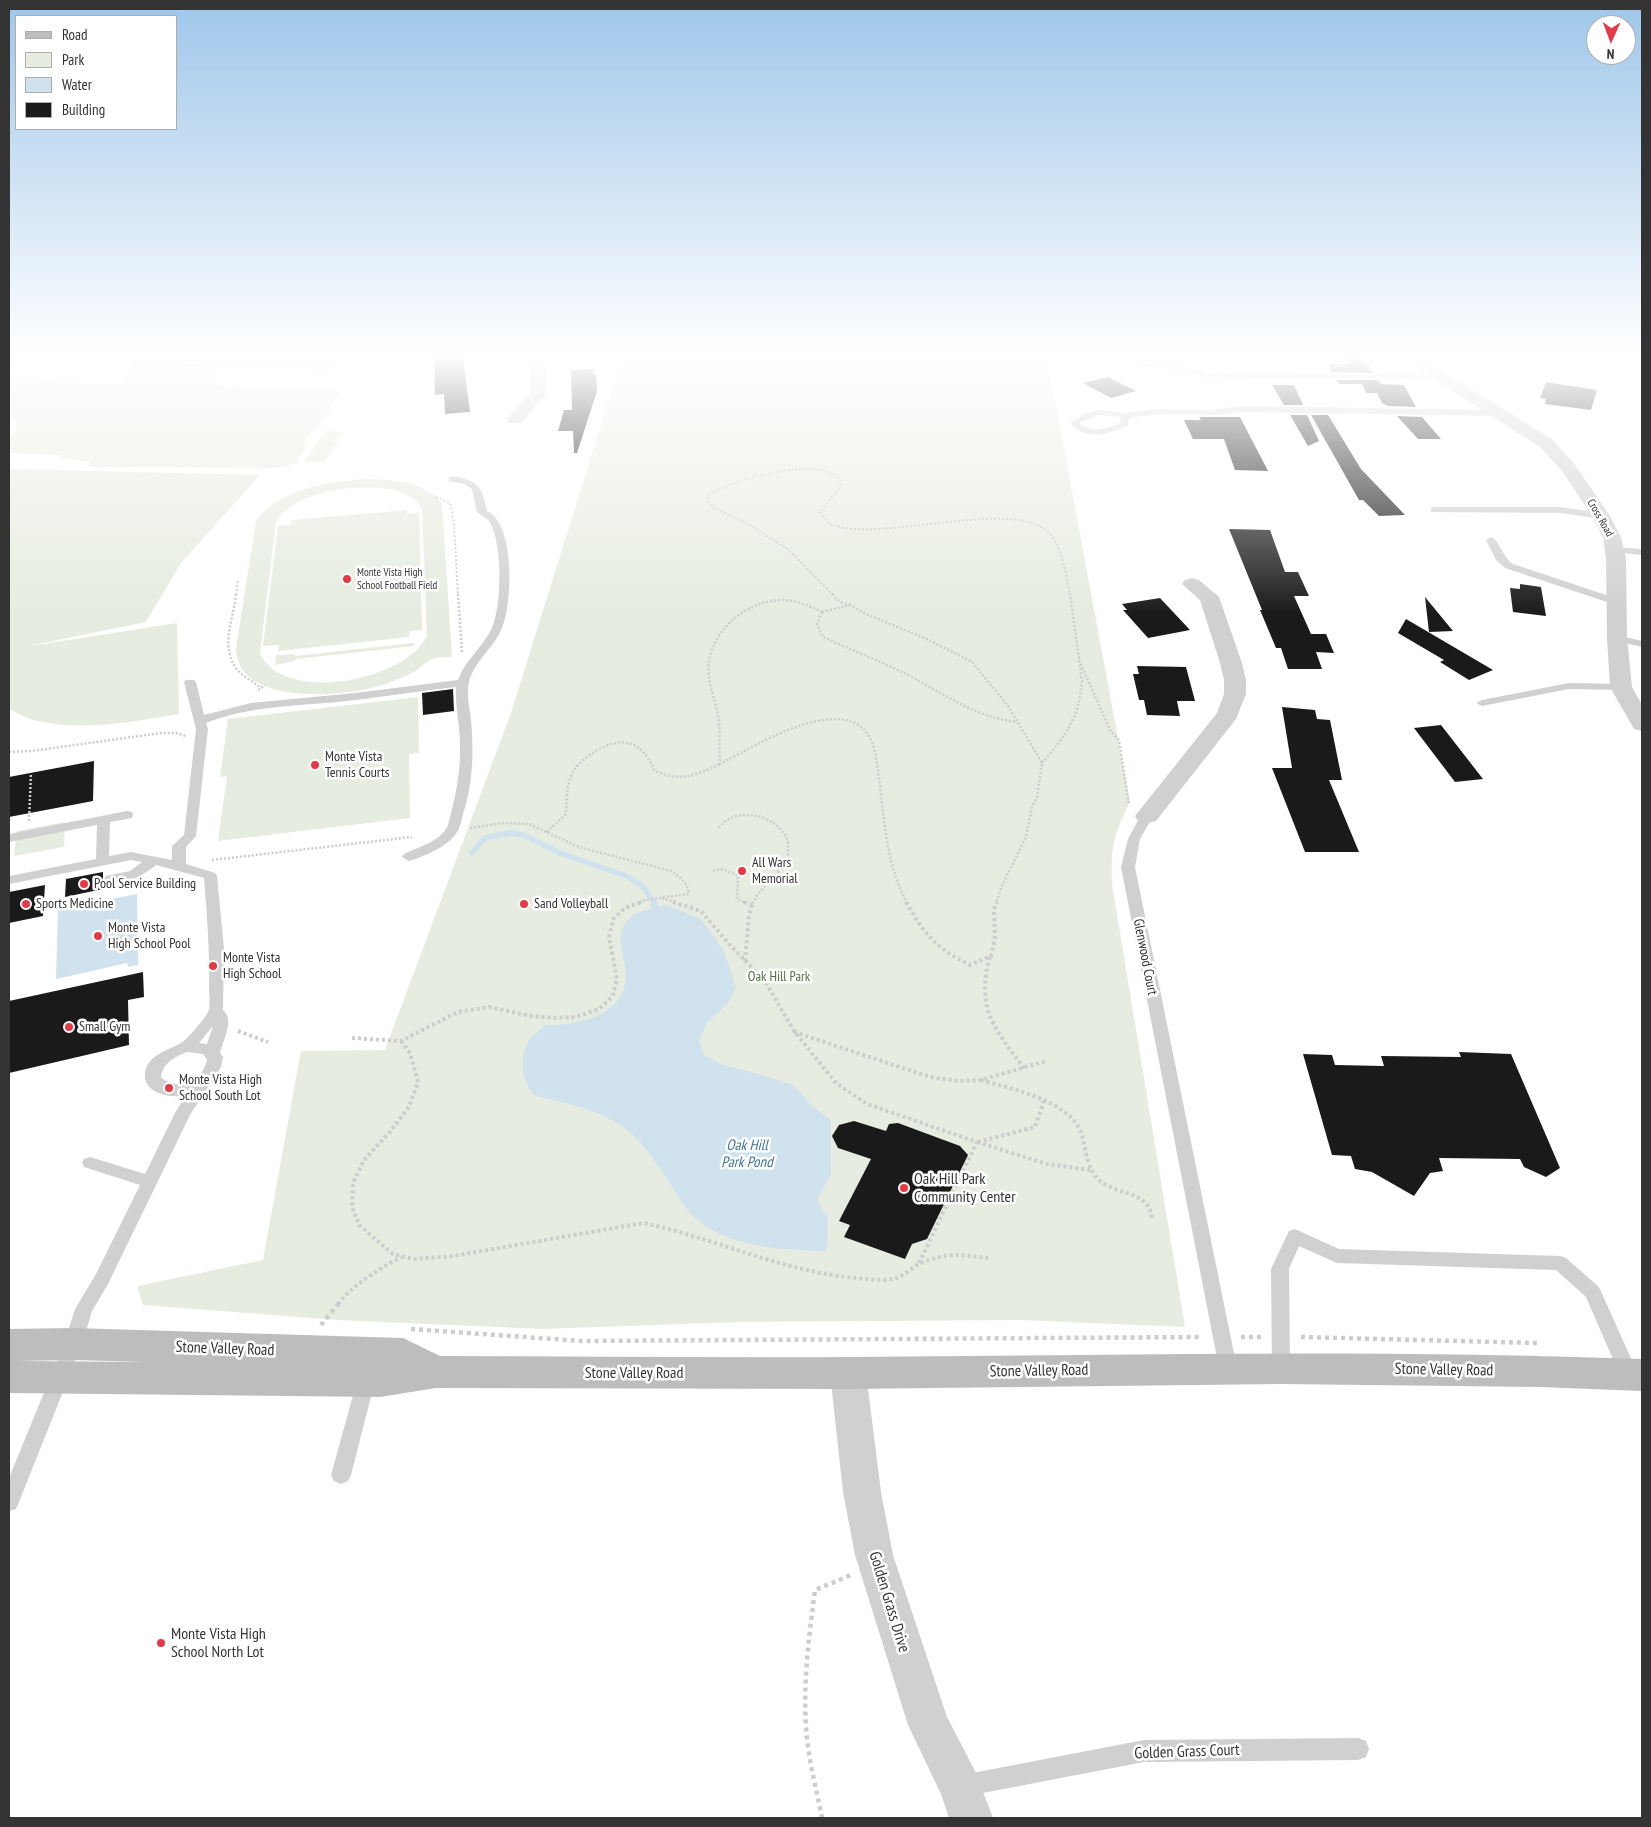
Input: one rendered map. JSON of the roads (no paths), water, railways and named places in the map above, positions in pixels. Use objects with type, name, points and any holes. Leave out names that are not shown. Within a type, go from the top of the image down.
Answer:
[{"type":"street","name":"Cross Road","points":[[1546,443],[1570,469],[1601,516],[1612,537],[1616,558],[1617,638],[1621,687],[1642,724]]},
{"type":"street","name":"Glenwood Court","points":[[1147,816],[1228,714],[1234,694],[1235,680],[1209,597],[1192,584]]},
{"type":"street","name":"Stone Valley Road","points":[[9,1345],[73,1344],[403,1354],[436,1372]]},
{"type":"street","name":"Stone Valley Road","points":[[9,1377],[380,1381],[436,1372],[848,1374],[1224,1353],[1280,1353],[1540,1371],[1636,1375]]},
{"type":"street","name":"Golden Grass Drive","points":[[848,1374],[862,1492],[877,1564],[929,1725],[965,1802]]},
{"type":"lane","points":[[409,856],[439,841],[451,832],[459,811],[467,768],[459,684],[496,630],[502,615],[505,589],[501,538],[494,520],[482,512],[479,494],[474,484],[468,481],[452,479]]},
{"type":"lane","points":[[1434,510],[1561,510],[1601,516]]},
{"type":"lane","points":[[1491,540],[1502,560],[1509,566],[1617,602]]},
{"type":"lane","points":[[1615,550],[1642,552]]},
{"type":"lane","points":[[1617,638],[1642,644]]},
{"type":"lane","points":[[179,866],[179,846],[190,836],[201,725],[190,682]]},
{"type":"lane","points":[[201,725],[218,712],[242,706],[267,706],[459,684]]},
{"type":"lane","points":[[1482,703],[1569,686],[1621,687]]},
{"type":"lane","points":[[9,838],[127,815]]},
{"type":"lane","name":"Glenwood Court","points":[[1147,816],[1134,838],[1128,867],[1224,1353]]},
{"type":"lane","points":[[102,861],[104,819]]},
{"type":"lane","points":[[9,880],[131,856],[179,866],[210,876],[217,949],[216,1012],[187,1047]]},
{"type":"lane","points":[[110,879],[134,874],[153,861]]},
{"type":"lane","points":[[212,1053],[221,1024],[221,1016],[216,1012]]},
{"type":"lane","points":[[187,1047],[197,1047],[212,1053],[215,1059],[215,1066],[211,1074],[204,1080],[184,1090],[168,1090],[161,1087],[153,1078],[156,1065],[169,1054],[187,1047]]},
{"type":"lane","points":[[9,1502],[73,1344],[84,1309],[150,1182],[183,1113],[204,1080]]},
{"type":"lane","points":[[168,1090],[183,1113]]},
{"type":"lane","points":[[90,1163],[150,1182]]},
{"type":"lane","points":[[1280,1353],[1280,1269],[1295,1236],[1337,1256],[1560,1263],[1593,1292],[1636,1375]]},
{"type":"lane","points":[[341,1475],[366,1381]]},
{"type":"lane","name":"Golden Grass Court","points":[[965,1802],[1144,1751],[1358,1749]]},
{"type":"water","name":"Monte Vista High School Pool","points":[[137,894],[138,965],[128,967],[127,963],[56,979],[58,909]]},
{"type":"water","name":"Oak Hill Park Pond","points":[[666,905],[701,919],[724,951],[736,987],[728,1003],[707,1023],[699,1041],[704,1055],[723,1065],[794,1085],[810,1104],[831,1120],[831,1175],[817,1199],[823,1212],[828,1215],[826,1251],[773,1248],[756,1245],[722,1235],[707,1227],[689,1212],[646,1149],[627,1130],[600,1114],[534,1095],[524,1077],[523,1055],[525,1049],[528,1042],[545,1025],[558,1025],[586,1020],[610,1008],[619,999],[624,987],[626,973],[621,944],[622,931],[625,924],[637,913]]},
{"type":"waterway","points":[[472,853],[485,838],[509,833],[523,835],[560,853],[629,877],[644,888],[654,903]]},
{"type":"waterway","points":[[654,902],[655,908]]},
{"type":"place","name":"Monte Vista High School Football Field","points":[[347,579]]},
{"type":"place","name":"Monte Vista Tennis Courts","points":[[315,765]]},
{"type":"place","name":"All Wars Memorial","points":[[742,871]]},
{"type":"place","name":"Pool Service Building","points":[[84,884]]},
{"type":"place","name":"Sports Medicine","points":[[26,904]]},
{"type":"place","name":"Sand Volleyball","points":[[524,904]]},
{"type":"place","name":"Monte Vista High School Pool","points":[[98,936]]},
{"type":"place","name":"Monte Vista High School","points":[[213,966]]},
{"type":"place","name":"Small Gym","points":[[69,1027]]},
{"type":"place","name":"Monte Vista High School South Lot","points":[[169,1088]]},
{"type":"place","name":"Oak Hill Park Community Center","points":[[904,1188]]},
{"type":"place","name":"Monte Vista High School North Lot","points":[[161,1643]]},
{"type":"park label","name":"Oak Hill Park","points":[[779,977]]}]
